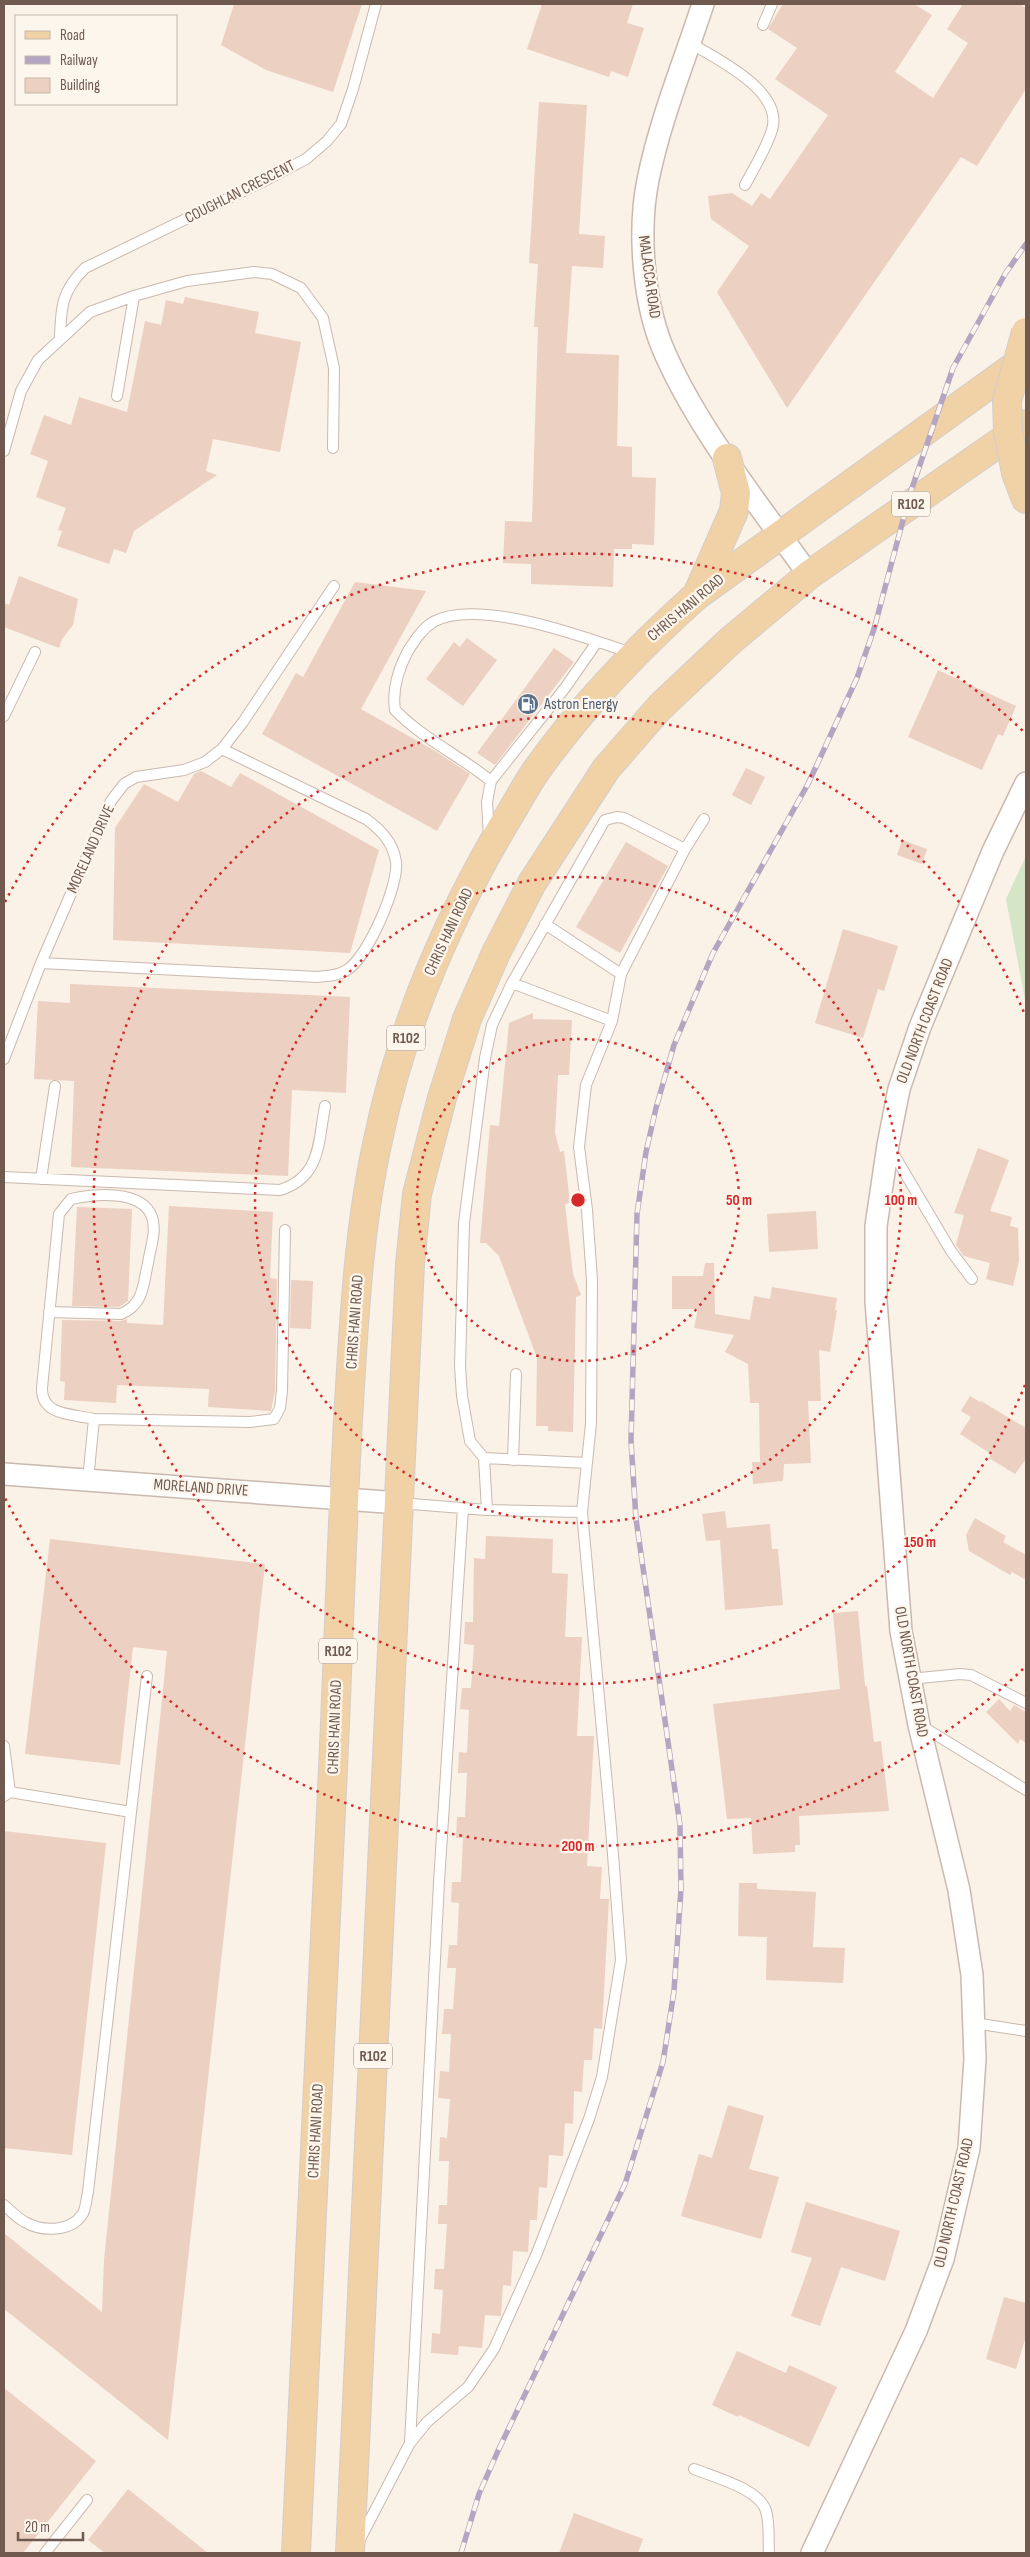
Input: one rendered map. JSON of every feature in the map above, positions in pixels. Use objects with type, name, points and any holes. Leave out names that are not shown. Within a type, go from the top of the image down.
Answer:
[{"type":"main road","points":[[1026,332],[1007,401],[1008,431],[1016,472],[1026,499]]},
{"type":"main road","name":"CHRIS HANI ROAD","points":[[296,2553],[334,1758],[343,1498],[356,1295],[365,1214],[378,1137],[404,1041],[436,953],[490,848],[535,773],[610,678],[696,596],[1026,358]]},
{"type":"main road","name":"R102","points":[[352,2553],[410,1264],[417,1194],[442,1098],[467,1019],[496,953],[532,884],[606,769],[660,707],[730,641],[809,575],[1026,424]]},
{"type":"main road","points":[[696,596],[734,511],[736,492],[727,458]]},
{"type":"street","name":"MALACCA ROAD","points":[[703,4],[660,129],[647,181],[643,223],[645,264],[651,311],[664,350],[694,408],[809,575]]},
{"type":"street","name":"OLD NORTH COAST ROAD","points":[[812,2553],[916,2331],[944,2259],[969,2148],[975,2058],[972,1975],[959,1890],[919,1725],[901,1631],[876,1301],[876,1226],[888,1145],[899,1089],[920,1027],[993,851],[1026,783]]},
{"type":"street","name":"MORELAND DRIVE","points":[[4,1474],[399,1503]]},
{"type":"lane","name":"COUGHLAN CRESCENT","points":[[60,337],[61,311],[65,293],[72,281],[85,268],[276,175],[306,159],[327,141],[341,124],[376,4]]},
{"type":"lane","points":[[763,25],[772,4]]},
{"type":"lane","points":[[690,43],[742,75],[770,104],[773,117],[772,129],[745,185]]},
{"type":"lane","points":[[4,450],[21,391],[38,360],[60,337],[90,312],[134,296],[187,281],[254,272],[272,274],[301,288],[323,318],[334,368],[333,448]]},
{"type":"lane","points":[[117,396],[134,296]]},
{"type":"lane","name":"MORELAND DRIVE","points":[[4,1059],[41,963],[111,801],[124,784],[136,777],[184,770],[204,762],[222,749],[243,722],[334,586]]},
{"type":"lane","points":[[491,781],[466,761],[406,722],[395,710],[395,687],[406,656],[417,636],[433,622],[452,616],[479,614],[524,621],[634,654]]},
{"type":"lane","points":[[490,848],[487,802],[491,781],[565,688],[597,642]]},
{"type":"lane","points":[[4,716],[35,652]]},
{"type":"lane","points":[[41,963],[317,977],[346,971],[356,963],[368,946],[396,879],[396,861],[391,844],[380,829],[366,820],[222,749]]},
{"type":"lane","points":[[487,1510],[484,1458],[470,1441],[462,1396],[461,1271],[464,1223],[485,1058],[492,1025],[512,983],[605,820],[617,817],[624,818],[685,849]]},
{"type":"lane","points":[[352,2553],[410,2443],[427,2422],[468,2387],[494,2348],[538,2253],[589,2119],[602,2077],[621,1960],[582,1512],[591,1423],[592,1280],[587,1210],[579,1147],[586,1085],[612,1022],[622,974],[685,849],[704,819]]},
{"type":"lane","points":[[545,924],[622,974]]},
{"type":"lane","points":[[512,983],[612,1022]]},
{"type":"lane","points":[[41,1178],[55,1086]]},
{"type":"lane","points":[[4,1177],[280,1190],[295,1186],[309,1172],[314,1159],[325,1106]]},
{"type":"lane","points":[[888,1145],[952,1251],[972,1279]]},
{"type":"lane","points":[[49,1312],[120,1314],[131,1309],[138,1301],[143,1287],[154,1229],[152,1216],[134,1198],[84,1196],[71,1199],[59,1214],[49,1312],[42,1399],[45,1405],[53,1410],[94,1419],[250,1422],[274,1419],[280,1408],[282,1391],[285,1230]]},
{"type":"lane","points":[[513,1460],[516,1374]]},
{"type":"lane","points":[[88,1480],[94,1419]]},
{"type":"lane","points":[[484,1458],[586,1463]]},
{"type":"lane","points":[[399,1503],[487,1510],[582,1512]]},
{"type":"lane","points":[[410,2443],[439,1882],[463,1508]]},
{"type":"lane","points":[[910,1679],[960,1674],[971,1675],[1026,1703]]},
{"type":"lane","points":[[4,2205],[26,2223],[42,2229],[64,2226],[83,2214],[88,2192],[147,1676]]},
{"type":"lane","points":[[919,1725],[1026,1790]]},
{"type":"lane","points":[[4,1746],[7,1794],[131,1812]]},
{"type":"lane","points":[[974,2023],[1026,2031]]},
{"type":"lane","points":[[694,2469],[748,2491],[758,2499],[766,2509],[769,2553]]},
{"type":"lane","points":[[45,2553],[87,2500]]},
{"type":"green space","points":[[1026,856],[1026,1005],[1006,899]]},
{"type":"building","points":[[234,4],[362,4],[333,92],[266,70],[221,45]]},
{"type":"building","points":[[542,4],[633,4],[627,23],[644,28],[628,77],[611,71],[609,77],[527,49]]},
{"type":"building","points":[[783,4],[914,4],[932,15],[895,72],[933,98],[968,43],[947,29],[963,4],[1019,4],[1026,8],[1026,89],[977,166],[961,157],[787,408],[717,292],[749,246],[711,219],[708,196],[732,193],[752,206],[761,193],[770,199],[828,115],[775,79],[797,48],[768,29]]},
{"type":"building","points":[[539,102],[587,105],[579,234],[605,236],[603,268],[572,266],[566,353],[619,355],[617,446],[632,447],[632,477],[656,478],[654,545],[632,544],[632,549],[614,549],[613,587],[531,584],[531,564],[503,563],[505,521],[532,522],[538,327],[534,327],[538,264],[529,263]]},
{"type":"building","points":[[185,297],[259,312],[255,333],[301,342],[280,452],[213,439],[206,471],[217,475],[134,531],[126,553],[114,549],[109,564],[57,546],[62,531],[58,530],[66,508],[36,497],[48,461],[30,454],[44,415],[71,425],[79,397],[127,412],[145,321],[161,325],[166,300],[183,304]]},
{"type":"building","points":[[19,576],[78,599],[73,625],[62,639],[59,648],[4,627],[4,603],[9,605]]},
{"type":"building","points":[[355,582],[426,591],[361,709],[435,751],[470,774],[437,831],[262,734],[296,673],[303,677]]},
{"type":"building","points":[[467,638],[497,660],[463,706],[426,679],[454,642],[460,647]]},
{"type":"building","points":[[554,648],[574,662],[495,765],[477,753]]},
{"type":"building","points":[[938,670],[1016,706],[1003,736],[998,734],[982,770],[908,737]]},
{"type":"building","points":[[746,768],[765,777],[751,805],[732,795]]},
{"type":"building","points":[[201,771],[231,787],[240,773],[379,850],[350,953],[113,940],[115,828],[144,784],[178,802],[194,774]]},
{"type":"building","points":[[902,840],[927,849],[922,864],[897,855]]},
{"type":"building","points":[[626,842],[668,866],[620,953],[576,927]]},
{"type":"building","points":[[843,929],[898,946],[884,991],[878,989],[863,1038],[815,1023]]},
{"type":"building","points":[[70,984],[350,997],[346,1093],[292,1090],[288,1176],[71,1167],[74,1081],[34,1079],[38,1001],[70,1003]]},
{"type":"building","points":[[533,1013],[533,1019],[572,1020],[569,1075],[558,1075],[555,1133],[560,1152],[564,1151],[570,1203],[565,1204],[573,1274],[581,1295],[576,1297],[573,1432],[548,1431],[548,1426],[536,1426],[537,1358],[499,1256],[486,1243],[480,1243],[490,1125],[499,1126],[509,1023]]},
{"type":"building","points":[[978,1148],[1009,1160],[990,1211],[1012,1217],[1010,1226],[1018,1228],[1019,1261],[1013,1286],[986,1279],[990,1263],[964,1256],[956,1245],[964,1215],[954,1213]]},
{"type":"building","points":[[169,1206],[273,1212],[270,1278],[277,1279],[275,1391],[271,1411],[208,1407],[209,1389],[117,1385],[116,1403],[64,1400],[65,1382],[60,1381],[62,1320],[121,1321],[127,1319],[127,1323],[163,1325]]},
{"type":"building","points":[[77,1207],[132,1209],[128,1301],[119,1307],[72,1306]]},
{"type":"building","points":[[816,1211],[818,1249],[769,1252],[767,1214]]},
{"type":"building","points":[[705,1263],[714,1263],[715,1314],[750,1320],[754,1296],[770,1299],[772,1287],[837,1298],[835,1310],[837,1310],[830,1352],[819,1350],[821,1401],[808,1401],[811,1463],[784,1464],[783,1481],[753,1484],[752,1462],[760,1462],[759,1403],[750,1403],[748,1364],[725,1352],[734,1335],[694,1328],[698,1309],[672,1309],[672,1276],[703,1276]]},
{"type":"building","points":[[291,1280],[313,1281],[311,1329],[290,1328]]},
{"type":"building","points":[[970,1396],[1026,1428],[1026,1459],[1015,1474],[989,1458],[991,1454],[960,1434],[971,1417],[961,1411]]},
{"type":"building","points":[[725,1511],[727,1528],[770,1524],[772,1549],[778,1549],[783,1605],[725,1610],[720,1540],[706,1541],[702,1514]]},
{"type":"building","points":[[975,1518],[1006,1536],[1003,1542],[1026,1555],[1026,1580],[1012,1572],[1010,1575],[969,1551],[966,1535]]},
{"type":"building","points":[[486,1536],[553,1539],[552,1573],[568,1574],[565,1637],[582,1637],[577,1736],[594,1736],[587,1866],[602,1867],[600,1899],[609,1899],[602,2029],[594,2028],[592,2060],[584,2060],[582,2092],[574,2091],[573,2124],[565,2123],[563,2156],[549,2155],[547,2188],[539,2187],[537,2220],[530,2220],[528,2252],[513,2251],[511,2286],[503,2285],[501,2316],[485,2315],[482,2348],[459,2346],[458,2355],[431,2353],[432,2333],[440,2334],[443,2290],[434,2289],[435,2269],[444,2269],[447,2224],[438,2224],[439,2205],[447,2205],[449,2161],[439,2161],[440,2137],[447,2138],[450,2099],[438,2098],[440,2071],[449,2072],[451,2034],[442,2034],[444,2009],[453,2009],[456,1968],[447,1968],[449,1945],[457,1945],[459,1903],[451,1902],[452,1882],[461,1882],[463,1838],[456,1838],[457,1817],[465,1817],[467,1773],[458,1773],[459,1752],[467,1753],[469,1710],[460,1709],[462,1688],[471,1688],[474,1645],[464,1644],[465,1622],[473,1622],[474,1558],[485,1559]]},
{"type":"building","points":[[50,1539],[265,1564],[168,2440],[4,2309],[4,2233],[102,2312],[104,2260],[167,1651],[133,1647],[120,1765],[25,1754]]},
{"type":"building","points":[[858,1611],[865,1686],[867,1686],[874,1742],[881,1741],[889,1811],[799,1816],[800,1845],[795,1845],[795,1852],[753,1854],[751,1818],[727,1819],[713,1704],[840,1689],[833,1613]]},
{"type":"building","points":[[999,1699],[1010,1711],[1014,1705],[1026,1712],[1026,1743],[1020,1739],[1018,1744],[986,1712]]},
{"type":"building","points":[[4,1831],[106,1843],[72,2155],[4,2148]]},
{"type":"building","points":[[739,1883],[757,1883],[757,1889],[816,1892],[813,1947],[845,1948],[843,1983],[766,1980],[767,1937],[738,1936]]},
{"type":"building","points":[[728,2105],[764,2116],[749,2169],[779,2177],[761,2239],[681,2216],[699,2154],[712,2158]]},
{"type":"building","points":[[806,2202],[900,2231],[885,2281],[841,2267],[820,2326],[791,2316],[812,2258],[791,2252]]},
{"type":"building","points":[[1004,2297],[1026,2303],[1026,2336],[1016,2369],[986,2359]]},
{"type":"building","points":[[737,2351],[786,2373],[789,2365],[837,2387],[809,2447],[739,2415],[738,2417],[712,2405]]},
{"type":"building","points":[[4,2388],[96,2461],[23,2553],[4,2553]]},
{"type":"building","points":[[128,2489],[208,2553],[105,2553],[88,2540]]},
{"type":"building","points":[[574,2513],[643,2539],[638,2553],[559,2553]]},
{"type":"railway","points":[[461,2553],[479,2494],[497,2453],[625,2184],[663,2062],[674,1991],[681,1889],[680,1825],[636,1519],[631,1441],[637,1214],[646,1152],[656,1108],[674,1045],[713,953],[808,784],[857,678],[874,629],[910,494],[953,368],[1005,274],[1026,244]]},
{"type":"place","name":"Astron Energy","points":[[528,704]]}]
